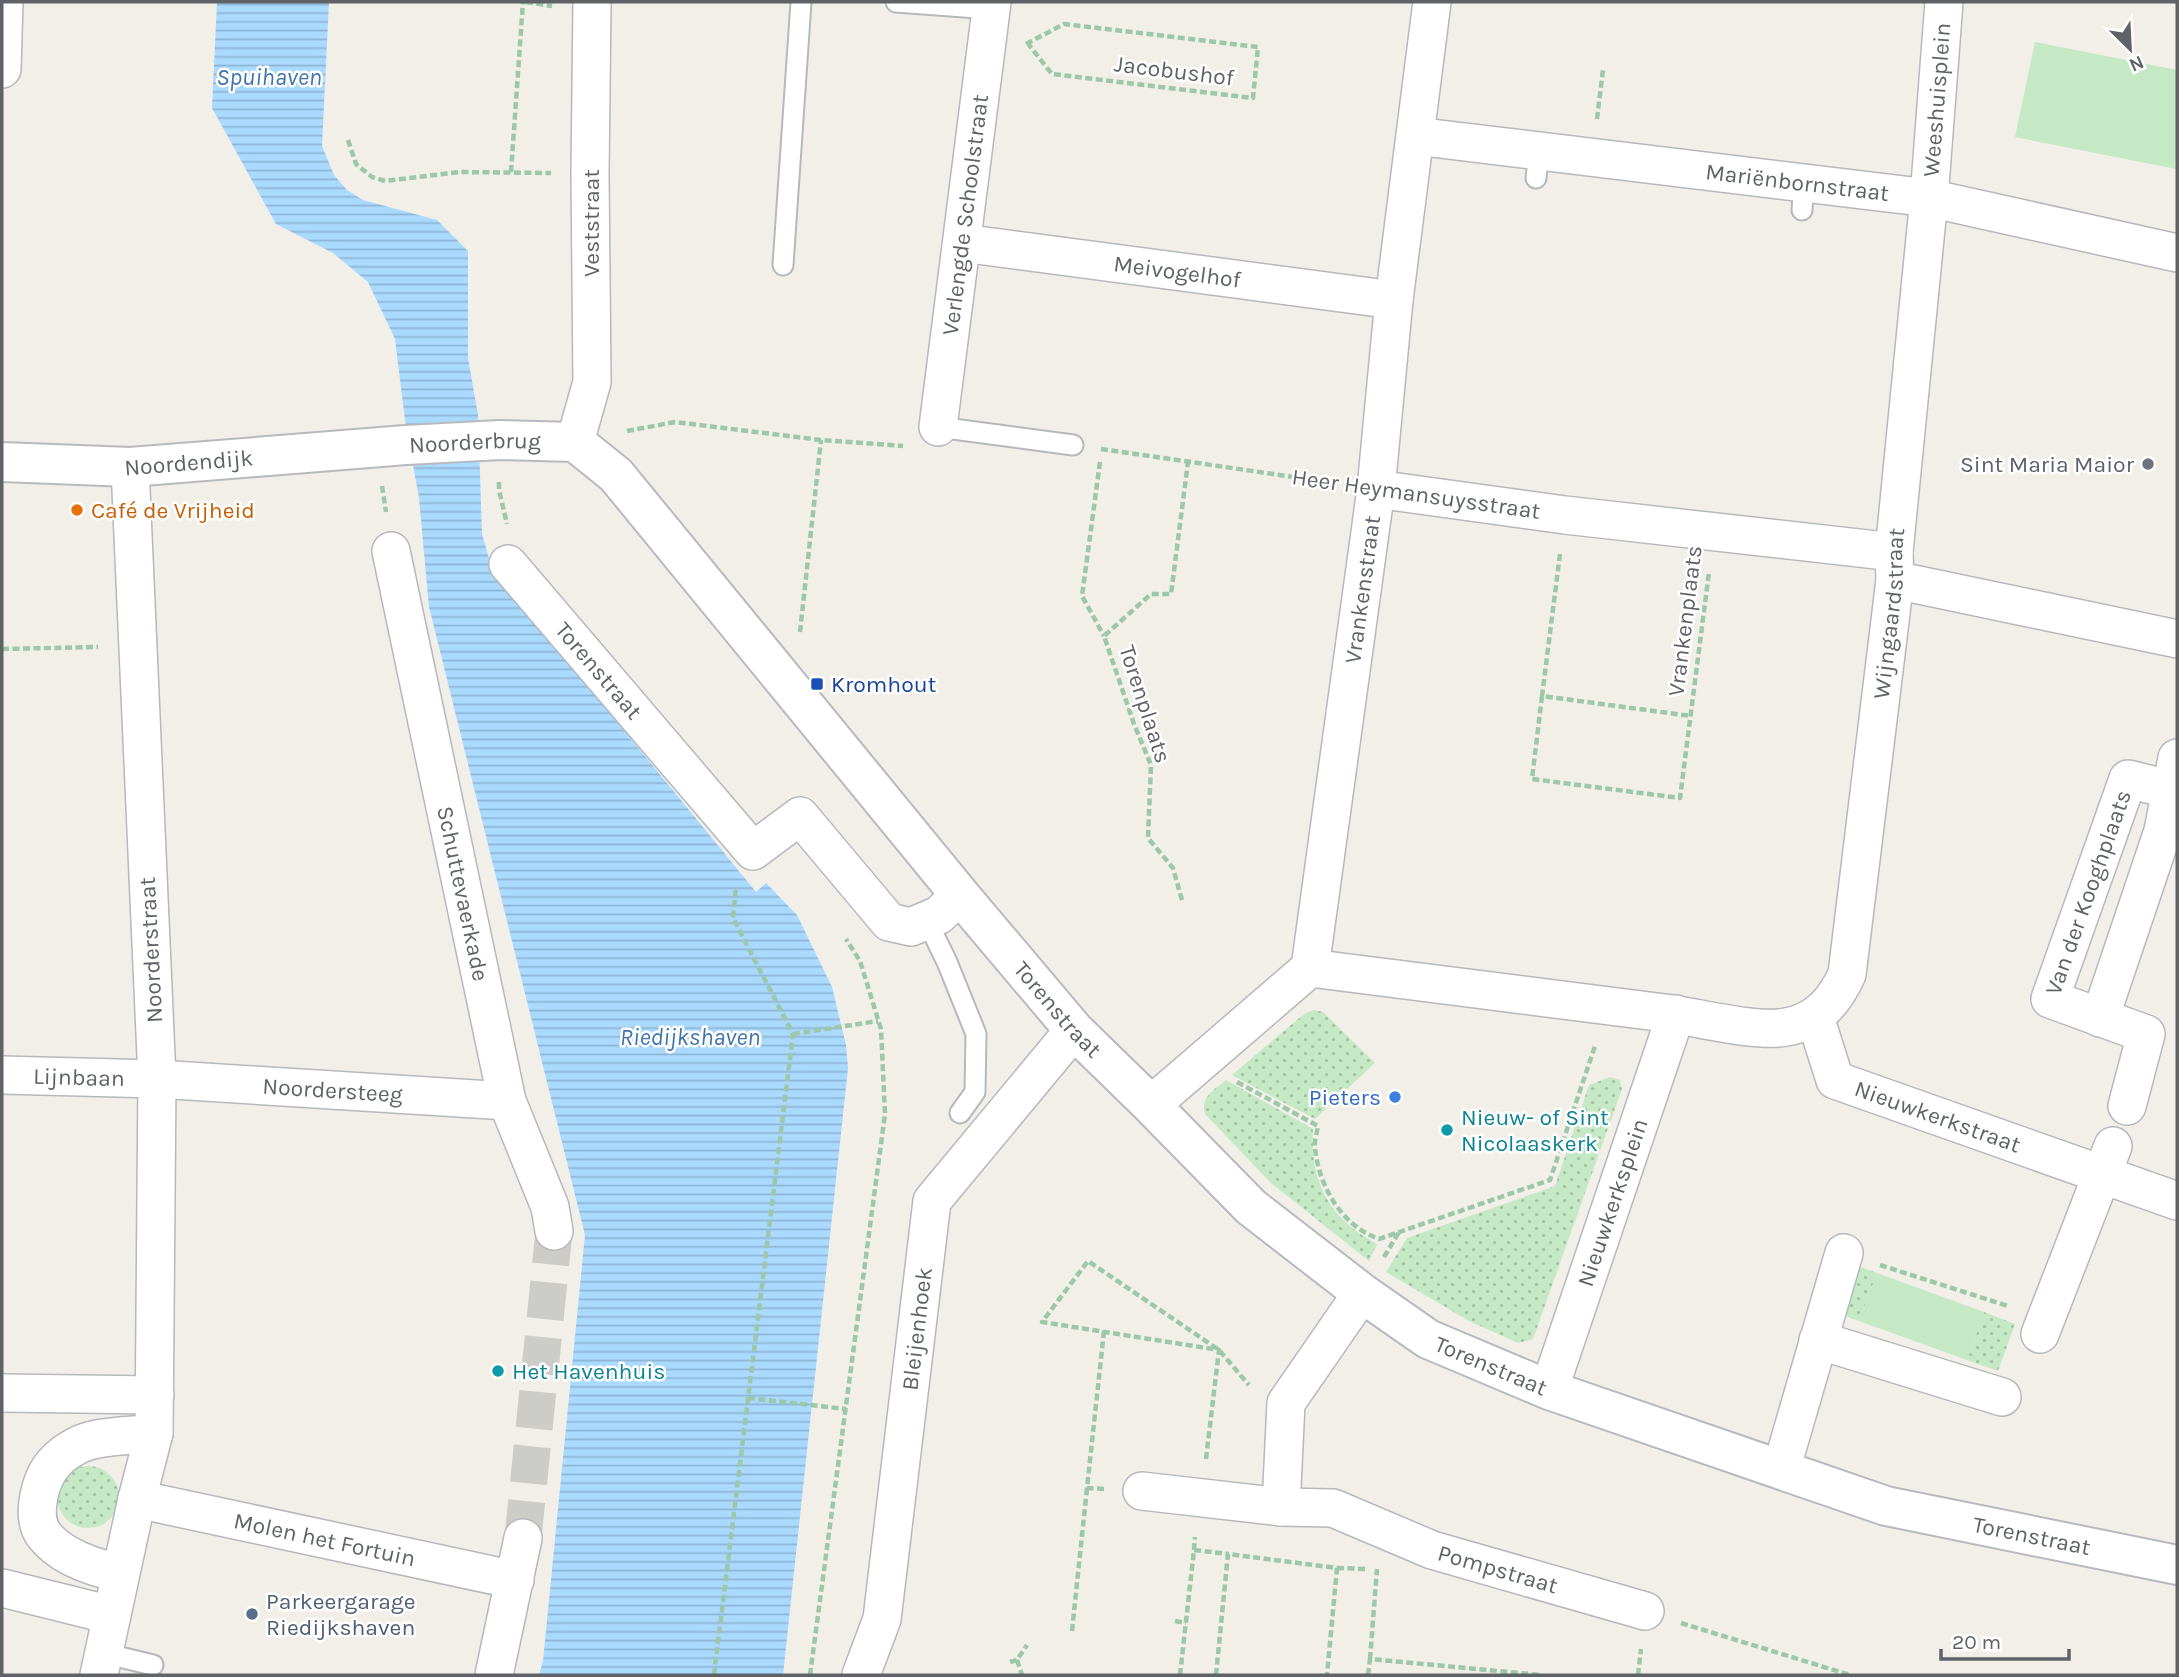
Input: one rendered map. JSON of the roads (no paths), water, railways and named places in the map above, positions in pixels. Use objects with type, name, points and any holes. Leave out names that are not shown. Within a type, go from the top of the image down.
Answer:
[{"type":"street","points":[[2,69],[4,2]]},
{"type":"street","name":"Veststraat","points":[[575,442],[592,383],[592,2]]},
{"type":"street","name":"Vrankenstraat","points":[[1310,968],[1376,489],[1394,300],[1432,2]]},
{"type":"street","name":"Weeshuisplein","points":[[1929,198],[1944,2]]},
{"type":"street","name":"Verlengde Schoolstraat","points":[[939,427],[990,17]]},
{"type":"street","name":"Mariënbornstraat","points":[[1415,136],[1538,165],[1803,197],[1929,198],[2177,253]]},
{"type":"street","name":"Wijngaardstraat","points":[[1815,1017],[1829,1005],[1847,974],[1895,566],[1929,198]]},
{"type":"street","name":"Meivogelhof","points":[[962,243],[1394,300]]},
{"type":"street","name":"Noorderbrug","points":[[391,446],[500,440],[575,442]]},
{"type":"street","name":"Torenstraat","points":[[575,442],[616,475],[1074,1030],[1251,1207],[1362,1293],[1428,1339],[1549,1390],[1886,1506],[2177,1565]]},
{"type":"street","name":"Noordendijk","points":[[2,462],[130,467],[391,446]]},
{"type":"street","name":"Noorderstraat","points":[[102,1669],[120,1573],[154,1433],[155,1395],[157,1079],[130,467]]},
{"type":"street","name":"Heer Heymansuysstraat","points":[[1376,489],[1565,515],[1714,531],[1895,566],[2177,639]]},
{"type":"street","name":"Torenstraat","points":[[508,547],[753,851],[800,816],[889,922],[911,927],[927,921]]},
{"type":"street","name":"Schuttevaerkade","points":[[391,551],[508,1101],[550,1207],[554,1231]]},
{"type":"street","name":"Van der Kooghplaats","points":[[2100,1018],[2163,831],[2175,774],[2128,779],[2050,999],[2100,1018],[2146,1034],[2127,1105]]},
{"type":"street","points":[[927,921],[939,915],[960,895]]},
{"type":"street","points":[[1151,1105],[1310,968],[1676,1014],[1769,1029],[1801,1024],[1815,1017]]},
{"type":"street","name":"Nieuwkerksplein","points":[[1549,1390],[1676,1014]]},
{"type":"street","name":"Nieuwkerkstraat","points":[[1815,1017],[1835,1080],[2107,1160],[2177,1201]]},
{"type":"street","name":"Bleijenhoek","points":[[861,1675],[882,1619],[932,1201],[1074,1030]]},
{"type":"street","name":"Lijnbaan","points":[[2,1075],[157,1079]]},
{"type":"street","name":"Noordersteeg","points":[[157,1079],[508,1101]]},
{"type":"street","points":[[2043,1326],[2107,1160]]},
{"type":"street","points":[[1781,1470],[1844,1253]]},
{"type":"street","points":[[1281,1507],[1286,1403],[1362,1293]]},
{"type":"street","points":[[1818,1340],[2002,1397]]},
{"type":"street","points":[[2,1392],[155,1395]]},
{"type":"street","points":[[120,1573],[95,1568],[64,1551],[43,1534],[36,1513],[42,1484],[56,1460],[89,1441],[154,1433]]},
{"type":"street","name":"Pompstraat","points":[[1142,1491],[1281,1507],[1333,1508],[1432,1550],[1645,1611]]},
{"type":"street","name":"Molen het Fortuin","points":[[137,1499],[514,1580]]},
{"type":"street","points":[[494,1675],[523,1538]]},
{"type":"street","points":[[2,1588],[111,1615]]},
{"type":"lane","points":[[783,265],[801,2]]},
{"type":"lane","points":[[896,2],[990,17]]},
{"type":"lane","points":[[939,427],[1073,445]]},
{"type":"lane","points":[[927,921],[976,1034],[975,1092],[960,1113]]},
{"type":"lane","points":[[102,1669],[153,1665]]},
{"type":"water","name":"Riedijkshaven","points":[[217,2],[329,2],[322,146],[334,175],[347,190],[363,200],[437,220],[468,251],[468,358],[478,415],[482,534],[492,569],[756,892],[766,883],[797,915],[832,987],[846,1045],[848,1068],[783,1675],[539,1675],[543,1661],[585,1235],[429,607],[419,498],[405,420],[395,339],[368,282],[333,253],[276,224],[212,108]]},
{"type":"tunnel","points":[[523,1538],[554,1231]]},
{"type":"place","name":"Sint Maria Maior","points":[[2148,464]]},
{"type":"place","name":"Café de Vrijheid","points":[[77,510]]},
{"type":"place","name":"Kromhout","points":[[817,684]]},
{"type":"place","name":"Pieters","points":[[1395,1097]]},
{"type":"place","name":"Nieuw- of Sint Nicolaaskerk","points":[[1447,1130]]},
{"type":"place","name":"Het Havenhuis","points":[[498,1371]]},
{"type":"place","name":"Parkeergarage Riedijkshaven","points":[[252,1614]]},
{"type":"water label","name":"Spuihaven","points":[[269,77]]}]
